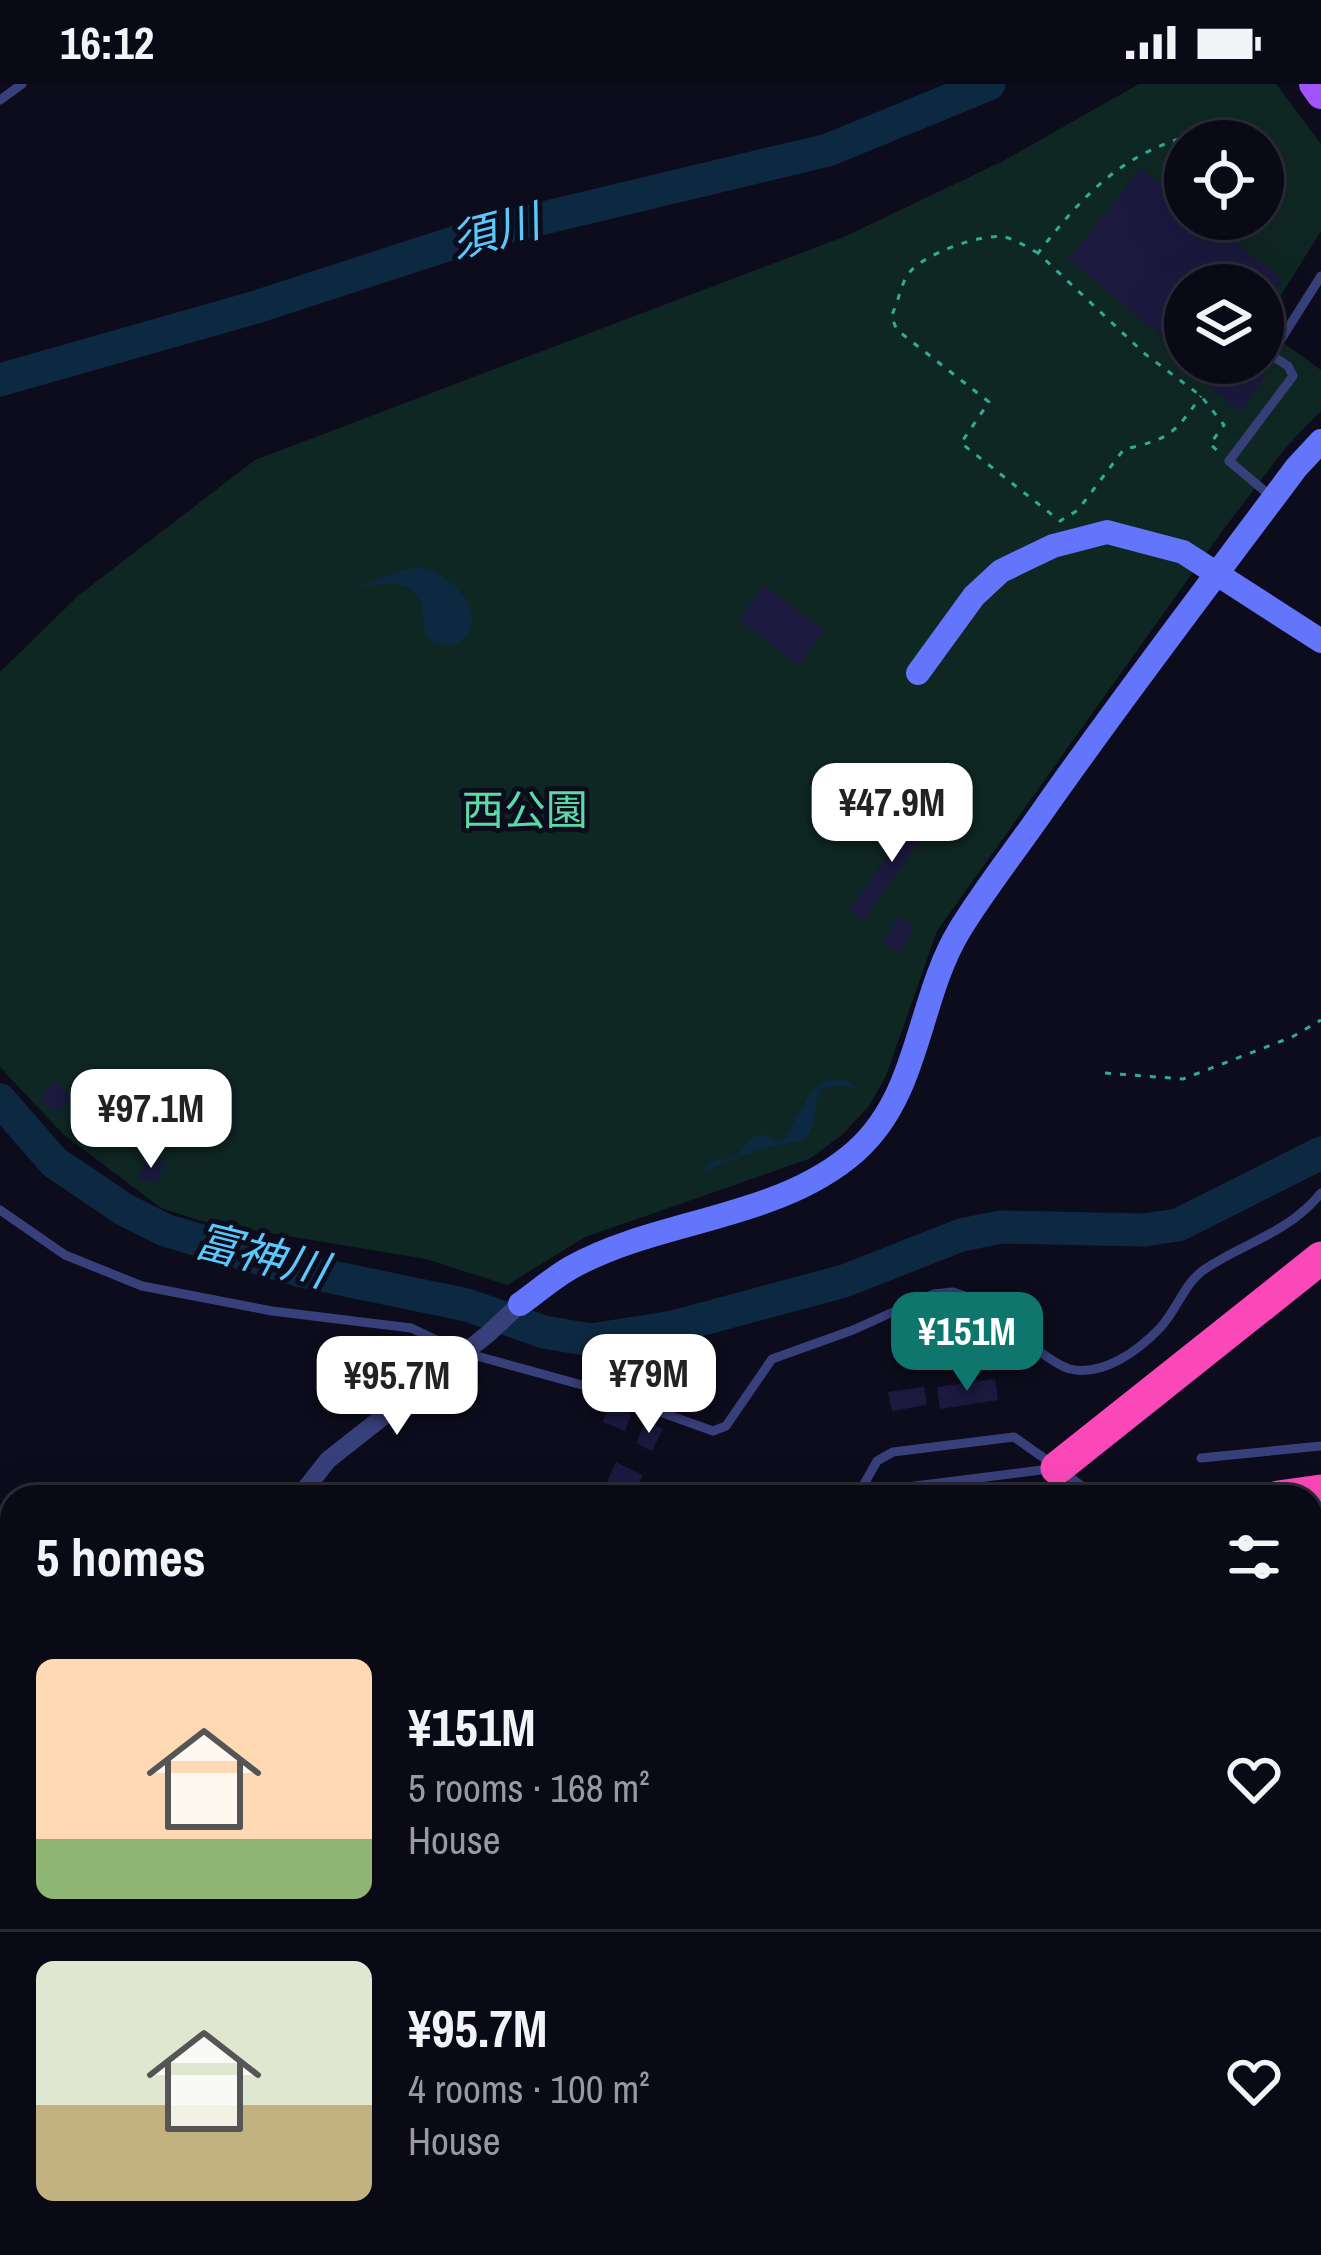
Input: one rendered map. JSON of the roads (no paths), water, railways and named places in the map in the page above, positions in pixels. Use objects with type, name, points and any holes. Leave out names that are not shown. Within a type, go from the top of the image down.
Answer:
[{"type":"highway","points":[[1075,1481],[1321,1258]]},
{"type":"highway","points":[[1075,1481],[1244,1332],[1321,1274]]},
{"type":"main road","points":[[1314,84],[1321,94]]},
{"type":"street","points":[[308,1485],[328,1460],[571,1267],[780,1194],[825,1174],[856,1150],[887,1117],[907,1073],[936,979],[958,932],[1217,572],[1321,441]]},
{"type":"street","points":[[918,673],[943,636],[1001,571],[1053,546],[1107,532],[1184,552],[1321,641]]},
{"type":"lane","points":[[0,100],[22,84]]},
{"type":"lane","points":[[1274,498],[1229,461],[1293,376],[1288,366],[1271,355],[1321,276]]},
{"type":"lane","points":[[0,1210],[65,1255],[142,1286],[272,1311],[411,1328],[462,1352],[593,1388],[713,1431],[726,1426],[772,1359],[854,1330],[934,1294],[953,1292],[971,1298],[1069,1369],[1100,1368],[1125,1357],[1161,1328],[1185,1288],[1204,1270],[1302,1217],[1321,1193]]},
{"type":"lane","points":[[864,1485],[877,1461],[893,1452],[1013,1437],[1075,1481]]},
{"type":"lane","points":[[1201,1458],[1321,1445]]},
{"type":"lane","points":[[1013,1485],[1075,1481]]},
{"type":"water","points":[[421,567],[456,588],[471,610],[468,633],[457,644],[436,644],[426,636],[420,601],[404,586],[373,585],[345,593]]},
{"type":"water","points":[[828,1079],[855,1086],[822,1088],[813,1126],[804,1140],[761,1149],[701,1172],[711,1161],[736,1157],[751,1138],[763,1134],[784,1140],[811,1092]]},
{"type":"waterway","name":"須川","points":[[0,380],[256,307],[493,230],[828,150],[989,84]]},
{"type":"waterway","name":"富神川","points":[[0,1100],[54,1162],[125,1210],[165,1230],[298,1270],[467,1305],[544,1332],[591,1340],[673,1327],[844,1281],[961,1235],[1001,1227],[1144,1230],[1178,1225],[1321,1153]]},
{"type":"park label","name":"西公園","points":[[525,810]]}]
